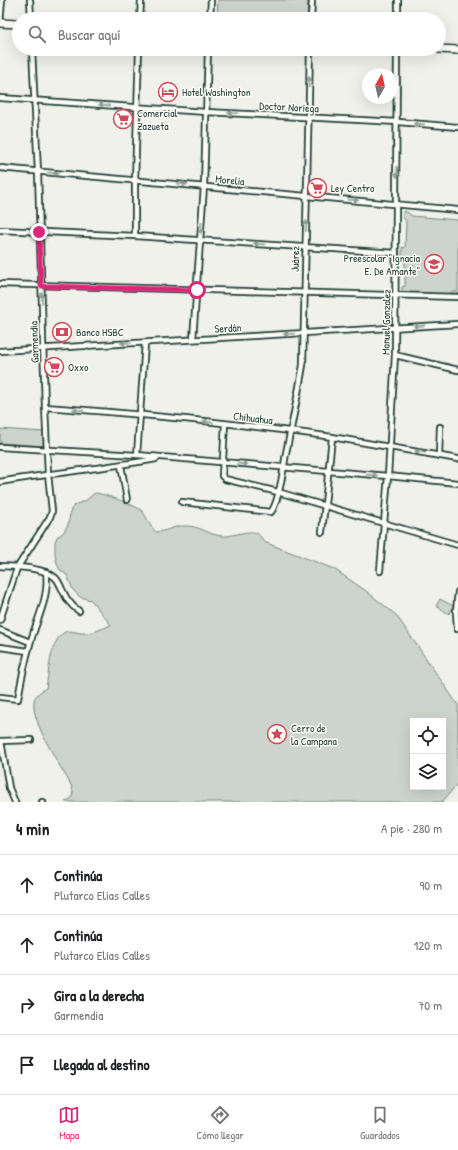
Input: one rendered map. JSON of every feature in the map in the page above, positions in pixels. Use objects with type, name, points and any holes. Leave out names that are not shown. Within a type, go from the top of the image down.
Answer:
[{"type":"main road","points":[[0,23],[12,24]]},
{"type":"main road","points":[[446,49],[458,50]]},
{"type":"street","points":[[0,23],[2,0]]},
{"type":"street","points":[[30,0],[30,12]]},
{"type":"street","points":[[140,12],[141,0]]},
{"type":"street","points":[[210,12],[211,0]]},
{"type":"street","points":[[311,12],[312,0]]},
{"type":"street","points":[[398,0],[398,12]]},
{"type":"street","name":"Garmendia","points":[[0,620],[17,568],[51,514],[52,507],[48,474],[45,407],[38,172],[32,56]]},
{"type":"street","points":[[135,236],[139,56]]},
{"type":"street","points":[[193,339],[204,186],[208,56]]},
{"type":"street","name":"Juárez","points":[[182,502],[271,512],[278,492],[284,468],[303,365],[310,56]]},
{"type":"street","name":"Manuel Gonzalez","points":[[380,571],[388,476],[395,355],[398,122],[397,56]]},
{"type":"street","name":"Doctor Noriega","points":[[0,98],[458,127]]},
{"type":"street","name":"Morelia","points":[[0,168],[458,210]]},
{"type":"street","points":[[0,230],[135,236],[396,253]]},
{"type":"street","points":[[0,284],[458,297]]},
{"type":"street","name":"Serdán","points":[[0,351],[458,324]]},
{"type":"street","points":[[137,455],[145,343]]},
{"type":"street","points":[[395,355],[458,370]]},
{"type":"street","name":"Chihuahua","points":[[45,407],[139,414],[290,432],[458,459]]},
{"type":"street","points":[[225,424],[222,463],[222,476],[225,479],[325,505],[458,545]]},
{"type":"street","points":[[438,456],[440,427]]},
{"type":"street","points":[[322,532],[330,472],[332,438]]},
{"type":"street","points":[[0,447],[137,455],[458,483]]},
{"type":"street","points":[[0,482],[162,458]]},
{"type":"street","points":[[121,465],[127,500]]},
{"type":"street","points":[[0,566],[46,572],[55,576],[70,604],[79,611]]},
{"type":"street","points":[[0,696],[18,699],[30,642],[45,597],[47,583],[46,572]]},
{"type":"street","points":[[457,629],[456,611],[458,592]]},
{"type":"street","points":[[0,630],[30,642]]},
{"type":"street","points":[[0,647],[28,651]]},
{"type":"street","points":[[15,802],[9,788],[1,741],[30,740]]},
{"type":"shaded area","points":[[218,0],[308,0],[307,12],[217,12]]},
{"type":"shaded area","points":[[403,211],[412,216],[458,220],[458,292],[451,292],[448,295],[402,292],[402,287],[405,286],[405,263],[402,261],[402,247],[405,248],[406,221],[403,218]]},
{"type":"shaded area","points":[[0,429],[44,432],[44,446],[0,443]]},
{"type":"shaded area","name":"Cerro de la Campana","points":[[95,493],[105,495],[127,503],[142,511],[156,532],[176,527],[189,526],[222,536],[245,532],[257,533],[264,542],[334,569],[366,591],[396,615],[458,705],[458,783],[442,802],[65,802],[72,798],[73,791],[41,732],[34,710],[34,701],[37,695],[46,688],[54,646],[63,633],[69,631],[88,633],[111,625],[91,600],[80,597],[73,590],[67,575],[60,570],[57,564],[55,542],[57,537],[63,533],[68,525],[71,509],[76,504],[85,501]]},
{"type":"shaded area","points":[[440,599],[453,606],[449,614],[436,606]]},
{"type":"place","name":"Hotel Washington","points":[[168,92]]},
{"type":"place","name":"Comercial Zazueta","points":[[123,119]]},
{"type":"place","name":"Ley Centro","points":[[317,188]]},
{"type":"place","name":"Preescolar \"Ignacia E. De Amante\"","points":[[434,264]]},
{"type":"place","name":"Banco HSBC","points":[[62,332]]},
{"type":"place","name":"Oxxo","points":[[54,367]]},
{"type":"place","name":"Cerro de la Campana","points":[[277,734]]},
{"type":"route","points":[[39,232],[41,286],[197,290]]}]
